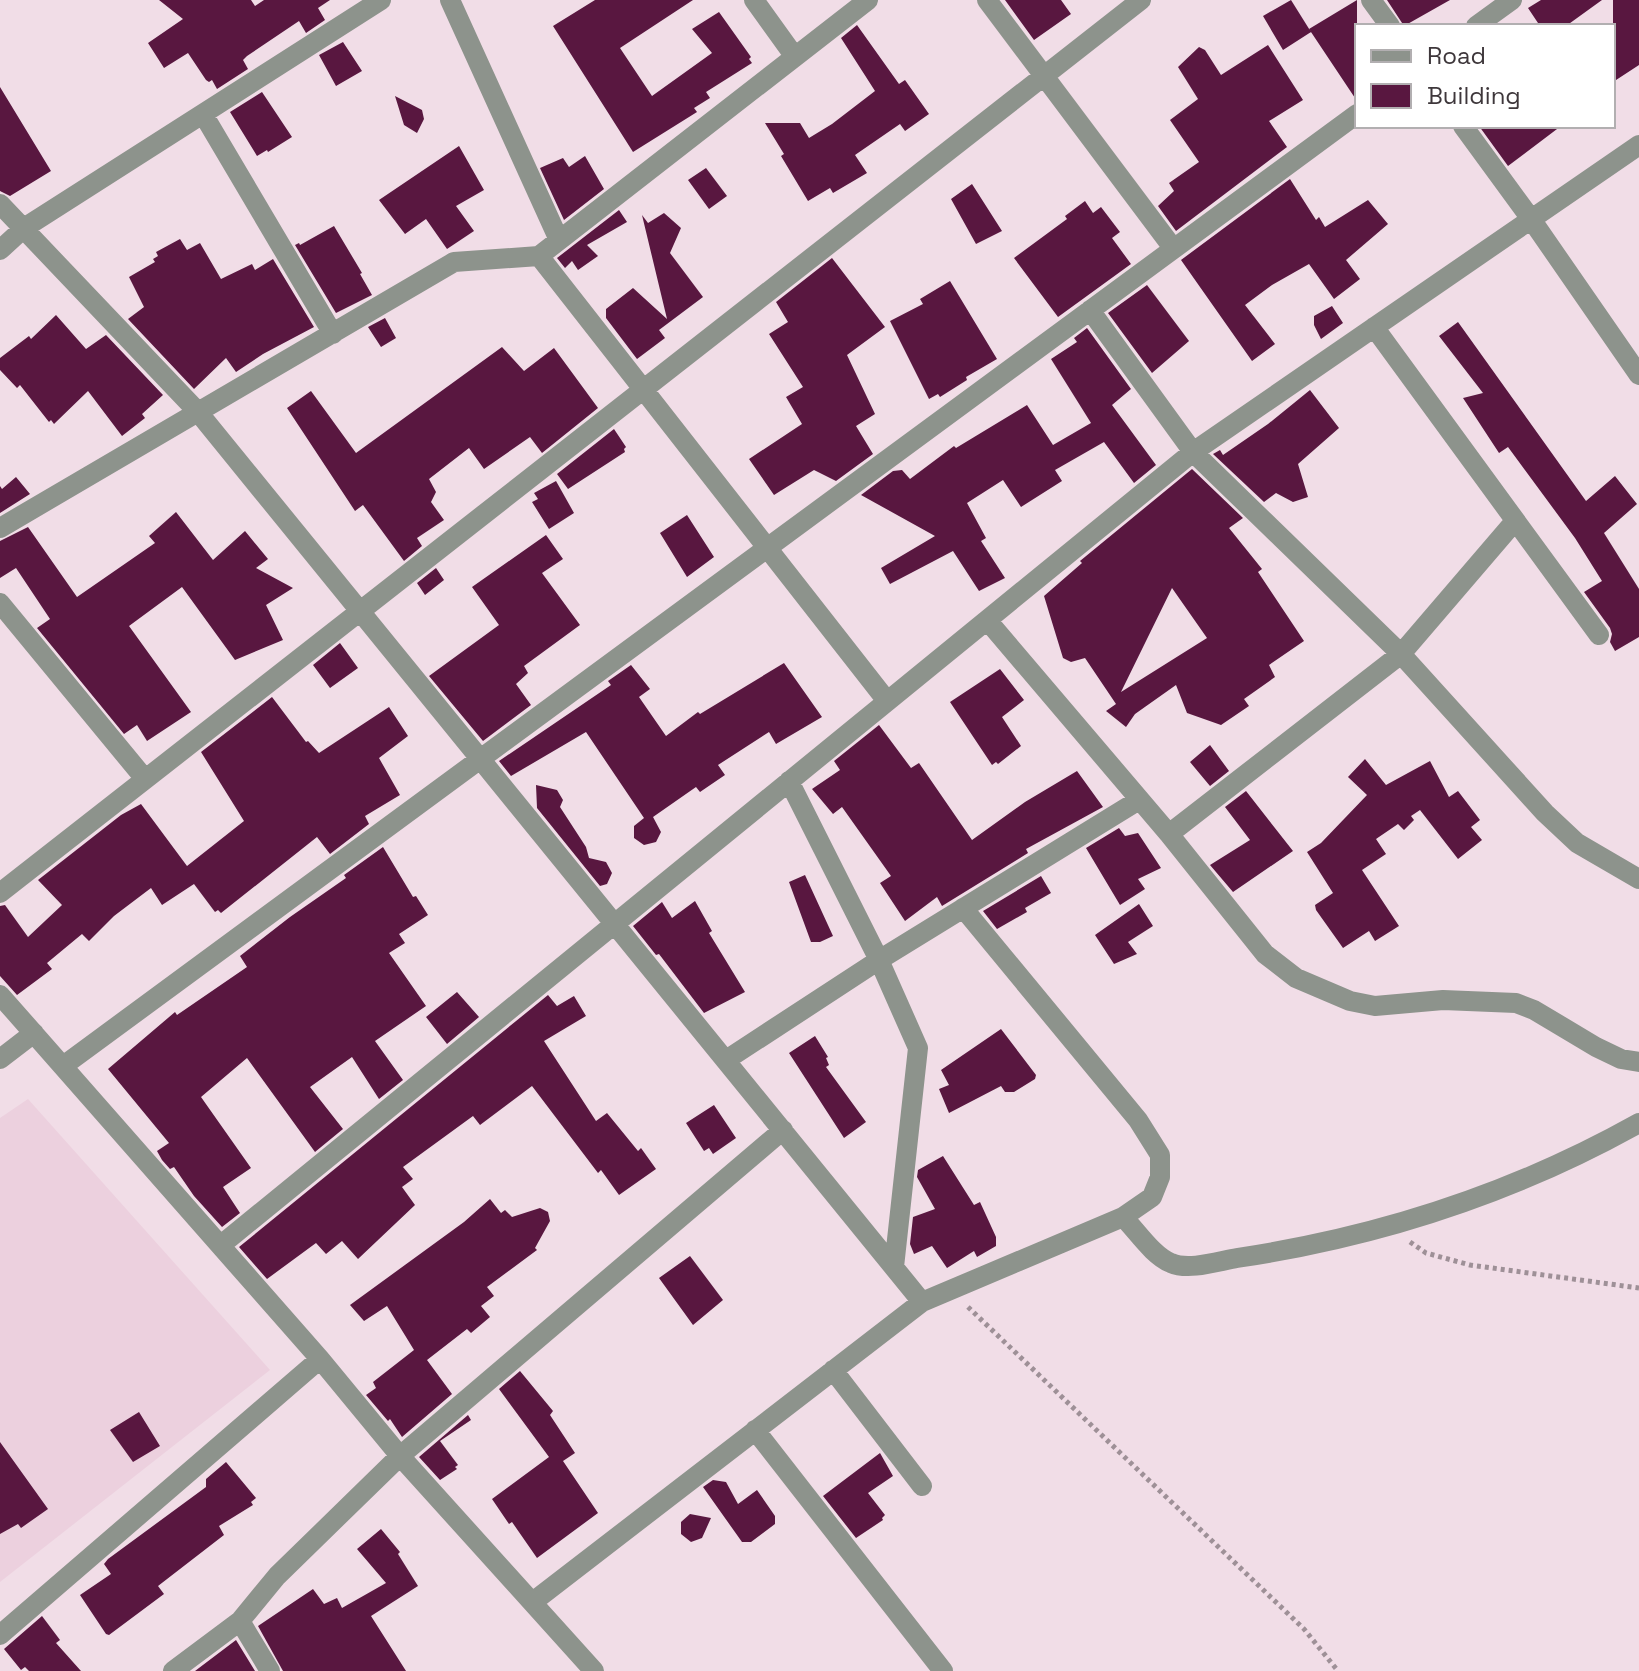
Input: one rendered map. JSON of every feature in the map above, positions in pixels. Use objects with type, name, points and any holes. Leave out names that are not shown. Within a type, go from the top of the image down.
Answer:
[{"type":"street","points":[[0,250],[24,228],[381,0]]},
{"type":"street","points":[[450,0],[559,240]]},
{"type":"street","points":[[754,0],[795,57]]},
{"type":"street","points":[[0,528],[454,262],[539,256],[868,0]]},
{"type":"street","points":[[987,0],[1173,248]]},
{"type":"street","points":[[0,893],[1141,0]]},
{"type":"street","points":[[1371,0],[1389,24]]},
{"type":"street","points":[[1479,24],[1512,0]]},
{"type":"street","points":[[203,114],[333,334]]},
{"type":"street","points":[[63,1066],[1355,115]]},
{"type":"street","points":[[1464,128],[1639,375]]},
{"type":"street","points":[[221,1245],[1193,452],[1639,145]]},
{"type":"street","points":[[0,204],[198,412],[922,1302]]},
{"type":"street","points":[[539,256],[887,701]]},
{"type":"street","points":[[1090,310],[1193,452],[1401,654],[1545,813],[1577,843],[1639,879]]},
{"type":"street","points":[[1374,327],[1599,635]]},
{"type":"street","points":[[1169,834],[1401,654],[1515,521]]},
{"type":"street","points":[[0,603],[145,779]]},
{"type":"street","points":[[987,620],[1169,834],[1265,954],[1296,978],[1350,1001],[1375,1006],[1443,1000],[1516,1003],[1621,1059],[1639,1062]]},
{"type":"street","points":[[789,781],[879,960],[918,1048],[894,1267]]},
{"type":"street","points":[[726,1060],[879,960],[1139,800]]},
{"type":"street","points":[[534,1601],[922,1302],[1123,1217],[1152,1197],[1160,1177],[1160,1155],[1138,1120],[963,908]]},
{"type":"street","points":[[0,995],[320,1359],[400,1456],[594,1671]]},
{"type":"street","points":[[0,1059],[34,1033]]},
{"type":"street","points":[[1123,1217],[1172,1264],[1193,1265],[1284,1251],[1345,1239],[1445,1209],[1582,1155],[1639,1123]]},
{"type":"street","points":[[173,1671],[240,1621],[277,1576],[400,1456],[783,1130]]},
{"type":"street","points":[[0,1635],[320,1359]]},
{"type":"street","points":[[833,1370],[922,1486]]},
{"type":"street","points":[[755,1430],[943,1671]]},
{"type":"street","points":[[240,1621],[270,1671]]},
{"type":"path","points":[[1395,1224],[1409,1242],[1426,1253],[1470,1265],[1639,1288]]},
{"type":"path","points":[[950,1290],[1304,1629],[1338,1671]]},
{"type":"shaded area","points":[[28,1099],[270,1370],[0,1582],[0,1118]]},
{"type":"building","points":[[159,0],[251,0],[255,6],[264,0],[330,0],[318,8],[325,20],[306,33],[299,21],[247,56],[243,60],[248,69],[217,89],[212,80],[206,80],[188,53],[164,68],[148,43],[183,19]]},
{"type":"building","points":[[595,0],[693,0],[620,48],[652,96],[712,53],[692,29],[719,12],[751,57],[752,63],[706,92],[710,98],[694,108],[697,112],[633,152],[553,26]]},
{"type":"building","points":[[1005,0],[1061,0],[1071,14],[1034,40]]},
{"type":"building","points":[[1291,0],[1311,32],[1283,50],[1263,16]]},
{"type":"building","points":[[1357,0],[1355,98],[1309,29]]},
{"type":"building","points":[[1387,0],[1450,0],[1408,24],[1403,24]]},
{"type":"building","points":[[1541,0],[1602,0],[1569,24],[1539,24],[1528,8]]},
{"type":"building","points":[[1613,0],[1639,0],[1639,65],[1615,81],[1615,24]]},
{"type":"building","points":[[857,25],[899,84],[905,80],[929,114],[905,131],[900,124],[855,155],[867,173],[833,193],[830,188],[808,201],[765,123],[800,123],[809,138],[875,91],[841,38]]},
{"type":"building","points":[[343,42],[362,71],[336,86],[319,55]]},
{"type":"building","points":[[1268,45],[1303,100],[1269,121],[1287,147],[1176,231],[1158,206],[1174,191],[1169,183],[1199,162],[1170,120],[1198,99],[1178,67],[1199,47],[1205,50],[1221,75]]},
{"type":"building","points":[[0,87],[51,171],[10,196],[0,191]]},
{"type":"building","points":[[262,92],[292,137],[257,156],[230,112]]},
{"type":"building","points":[[395,96],[422,110],[424,119],[417,133],[404,125]]},
{"type":"building","points":[[1480,128],[1558,128],[1508,166]]},
{"type":"building","points":[[459,146],[484,190],[456,206],[474,231],[447,249],[426,219],[405,234],[379,200]]},
{"type":"building","points":[[585,156],[604,189],[564,220],[540,168],[563,158],[569,167]]},
{"type":"building","points":[[706,168],[727,196],[709,209],[688,180]]},
{"type":"building","points":[[1290,179],[1316,220],[1319,217],[1325,227],[1368,200],[1388,224],[1346,260],[1360,279],[1334,299],[1309,264],[1245,305],[1275,344],[1252,361],[1181,260]]},
{"type":"building","points":[[972,184],[1002,231],[976,244],[951,199]]},
{"type":"building","points":[[1085,201],[1093,213],[1101,207],[1120,232],[1112,238],[1131,264],[1058,317],[1014,258],[1067,219],[1065,216]]},
{"type":"building","points":[[619,210],[627,222],[587,245],[598,256],[578,270],[572,261],[565,268],[557,258]]},
{"type":"building","points":[[664,213],[681,228],[670,253],[703,297],[659,330],[665,338],[637,359],[606,318],[606,309],[633,288],[667,319],[642,215],[648,223]]},
{"type":"building","points":[[334,226],[372,295],[336,313],[295,245]]},
{"type":"building","points":[[180,239],[187,250],[200,243],[221,279],[252,264],[255,270],[273,259],[314,327],[236,372],[226,358],[194,389],[128,319],[144,307],[129,277],[155,262],[156,252]]},
{"type":"building","points":[[832,258],[885,327],[847,355],[875,414],[856,426],[873,454],[836,481],[814,470],[774,495],[749,459],[802,424],[786,397],[803,387],[769,334],[788,322],[776,302]]},
{"type":"building","points":[[950,281],[997,359],[940,397],[938,394],[929,399],[890,321],[923,304],[920,299]]},
{"type":"building","points":[[1147,285],[1189,341],[1152,373],[1108,313]]},
{"type":"building","points":[[1332,306],[1343,323],[1321,339],[1314,325],[1314,316]]},
{"type":"building","points":[[56,315],[86,349],[106,335],[163,395],[142,414],[145,418],[122,436],[88,391],[54,424],[51,420],[49,422],[20,385],[17,388],[0,370],[0,358],[29,336],[31,339]]},
{"type":"building","points":[[385,318],[396,338],[381,347],[368,327]]},
{"type":"building","points":[[1458,322],[1586,501],[1615,476],[1637,504],[1604,533],[1639,589],[1639,637],[1615,651],[1610,642],[1610,628],[1584,592],[1602,581],[1575,538],[1508,447],[1499,453],[1463,398],[1483,393],[1439,336]]},
{"type":"building","points":[[1087,328],[1131,389],[1112,405],[1156,465],[1134,483],[1104,442],[1055,470],[1062,481],[1021,507],[1003,480],[967,503],[986,538],[981,541],[1005,578],[979,591],[953,551],[890,584],[881,568],[935,536],[861,495],[893,471],[902,470],[910,479],[954,446],[956,448],[1027,405],[1053,445],[1091,423],[1051,359],[1077,342],[1074,338]]},
{"type":"building","points":[[502,347],[524,371],[554,348],[598,408],[542,453],[530,437],[484,469],[469,448],[429,479],[436,492],[431,502],[444,520],[417,538],[422,546],[404,561],[363,505],[355,511],[287,408],[311,391],[356,453]]},
{"type":"building","points":[[1310,390],[1339,428],[1298,464],[1308,497],[1293,502],[1276,493],[1264,502],[1213,454],[1220,450],[1223,455]]},
{"type":"building","points":[[614,429],[626,447],[625,452],[568,489],[557,474]]},
{"type":"building","points":[[1192,469],[1243,518],[1229,528],[1262,569],[1258,572],[1304,641],[1269,665],[1275,677],[1244,699],[1249,706],[1221,725],[1187,713],[1176,685],[1135,714],[1126,727],[1106,711],[1116,704],[1085,658],[1071,662],[1063,658],[1044,596],[1082,563],[1080,561]],"holes":[[[1172,588],[1207,638],[1121,692]]]},
{"type":"building","points":[[16,477],[30,494],[0,513],[0,486],[2,489]]},
{"type":"building","points":[[556,481],[574,513],[549,529],[532,502],[538,499],[534,493]]},
{"type":"building","points":[[176,512],[213,560],[245,531],[268,559],[256,568],[293,588],[266,605],[283,640],[235,660],[182,587],[129,626],[191,712],[147,741],[137,725],[124,734],[37,628],[50,619],[16,568],[0,578],[0,541],[28,527],[77,597],[155,543],[149,536]]},
{"type":"building","points":[[687,515],[714,557],[687,577],[660,533]]},
{"type":"building","points":[[546,535],[563,559],[542,573],[580,625],[524,666],[528,673],[516,684],[531,705],[483,741],[429,676],[499,625],[472,587]]},
{"type":"building","points":[[436,568],[444,580],[425,595],[417,583]]},
{"type":"building","points":[[340,643],[358,668],[330,688],[313,665]]},
{"type":"building","points":[[784,663],[822,717],[776,744],[769,732],[718,765],[725,775],[700,792],[696,787],[653,817],[661,832],[656,842],[644,845],[634,838],[634,826],[644,818],[586,732],[511,776],[499,761],[611,685],[608,681],[631,665],[650,689],[639,697],[666,736],[698,712],[700,714]]},
{"type":"building","points":[[1000,669],[1024,700],[1002,717],[1021,746],[998,764],[992,765],[950,702]]},
{"type":"building","points":[[272,697],[306,742],[319,753],[389,707],[408,736],[379,758],[400,795],[365,816],[369,824],[330,854],[317,837],[221,913],[218,910],[215,912],[194,884],[162,905],[151,888],[114,916],[89,941],[82,934],[47,963],[52,969],[17,995],[0,976],[0,906],[5,905],[28,937],[62,905],[38,880],[121,815],[141,804],[187,866],[244,821],[201,752]]},
{"type":"building","points":[[879,725],[911,768],[919,763],[972,840],[1025,802],[1077,771],[1103,807],[1026,849],[1028,853],[942,906],[937,897],[905,921],[880,883],[891,876],[842,807],[833,814],[812,789],[840,770],[834,761]]},
{"type":"building","points":[[1210,745],[1229,771],[1210,786],[1190,762]]},
{"type":"building","points":[[1365,759],[1386,785],[1430,761],[1449,797],[1458,791],[1480,820],[1471,827],[1482,840],[1458,859],[1420,810],[1411,816],[1414,820],[1404,830],[1398,824],[1376,839],[1386,854],[1362,870],[1399,926],[1375,941],[1369,931],[1343,948],[1316,910],[1315,905],[1333,893],[1307,852],[1321,843],[1367,795],[1348,777]]},
{"type":"building","points":[[536,785],[557,790],[563,800],[560,807],[586,847],[589,858],[606,862],[612,873],[607,884],[600,886],[537,808]]},
{"type":"building","points":[[1246,791],[1293,851],[1233,892],[1210,865],[1250,840],[1225,807]]},
{"type":"building","points":[[1119,828],[1125,836],[1138,833],[1161,868],[1138,879],[1145,889],[1120,905],[1086,848]]},
{"type":"building","points":[[383,847],[413,897],[416,896],[428,915],[399,934],[405,943],[389,953],[426,1006],[375,1041],[403,1080],[379,1099],[352,1057],[310,1087],[343,1129],[315,1152],[247,1058],[201,1097],[251,1168],[223,1187],[240,1213],[222,1227],[194,1196],[174,1167],[170,1169],[162,1160],[157,1151],[169,1143],[108,1069],[175,1012],[177,1015],[247,967],[240,956]]},
{"type":"building","points":[[805,875],[833,936],[820,942],[811,942],[789,882]]},
{"type":"building","points":[[1041,876],[1051,893],[1025,908],[1027,912],[997,929],[983,911]]},
{"type":"building","points":[[695,901],[712,931],[709,933],[745,992],[704,1013],[659,954],[656,955],[633,926],[662,902],[672,918]]},
{"type":"building","points":[[1139,904],[1153,926],[1128,942],[1137,954],[1114,964],[1095,935]]},
{"type":"building","points":[[457,992],[479,1017],[447,1044],[426,1017]]},
{"type":"building","points":[[548,995],[557,1006],[574,996],[586,1016],[544,1041],[596,1121],[607,1113],[638,1151],[641,1148],[656,1169],[619,1195],[601,1170],[598,1173],[532,1086],[480,1125],[473,1116],[403,1167],[413,1179],[402,1187],[415,1205],[358,1259],[342,1241],[326,1254],[316,1243],[267,1279],[239,1247]]},
{"type":"building","points":[[1001,1029],[1036,1075],[1035,1079],[1014,1092],[1005,1092],[1001,1086],[949,1113],[939,1089],[949,1085],[941,1070]]},
{"type":"building","points":[[815,1036],[828,1057],[829,1065],[826,1067],[866,1122],[844,1138],[789,1053]]},
{"type":"building","points":[[714,1105],[736,1138],[713,1154],[709,1148],[704,1151],[686,1123]]},
{"type":"building","points":[[943,1156],[974,1205],[980,1202],[996,1237],[996,1246],[977,1257],[974,1251],[947,1268],[932,1246],[914,1254],[910,1244],[913,1217],[935,1209],[917,1177],[918,1170]]},
{"type":"building","points":[[490,1199],[501,1213],[505,1210],[512,1217],[540,1208],[548,1212],[550,1221],[535,1248],[537,1250],[487,1287],[494,1296],[481,1306],[490,1317],[471,1333],[467,1329],[427,1360],[452,1394],[402,1437],[390,1419],[388,1421],[366,1395],[376,1388],[373,1382],[414,1350],[387,1306],[364,1321],[350,1305],[464,1222]]},
{"type":"building","points":[[690,1256],[723,1300],[693,1325],[659,1278]]},
{"type":"building","points":[[520,1371],[553,1411],[550,1415],[575,1453],[563,1461],[598,1513],[537,1558],[492,1499],[549,1457],[499,1389]]},
{"type":"building","points":[[139,1412],[160,1446],[133,1462],[110,1430]]},
{"type":"building","points":[[468,1415],[471,1420],[440,1441],[458,1465],[455,1467],[457,1469],[440,1480],[419,1457]]},
{"type":"building","points":[[0,1442],[48,1509],[21,1528],[18,1524],[0,1534]]},
{"type":"building","points":[[880,1453],[893,1476],[868,1493],[885,1515],[883,1520],[856,1538],[823,1496]]},
{"type":"building","points":[[226,1462],[256,1498],[251,1502],[253,1505],[219,1526],[224,1535],[158,1586],[164,1594],[109,1635],[106,1634],[80,1595],[111,1574],[104,1564],[108,1559],[206,1487],[206,1479]]},
{"type":"building","points":[[713,1480],[726,1482],[738,1504],[757,1490],[775,1516],[775,1524],[751,1542],[742,1542],[703,1487]]},
{"type":"building","points":[[690,1514],[711,1518],[702,1538],[691,1542],[681,1534],[681,1522]]},
{"type":"building","points":[[381,1529],[400,1552],[398,1554],[418,1586],[371,1616],[406,1671],[283,1671],[258,1626],[313,1589],[324,1604],[337,1598],[342,1608],[386,1583],[357,1549]]},
{"type":"building","points":[[42,1616],[60,1640],[56,1643],[81,1671],[29,1671],[25,1667],[21,1670],[4,1649]]},
{"type":"building","points":[[236,1640],[255,1671],[195,1671]]}]
